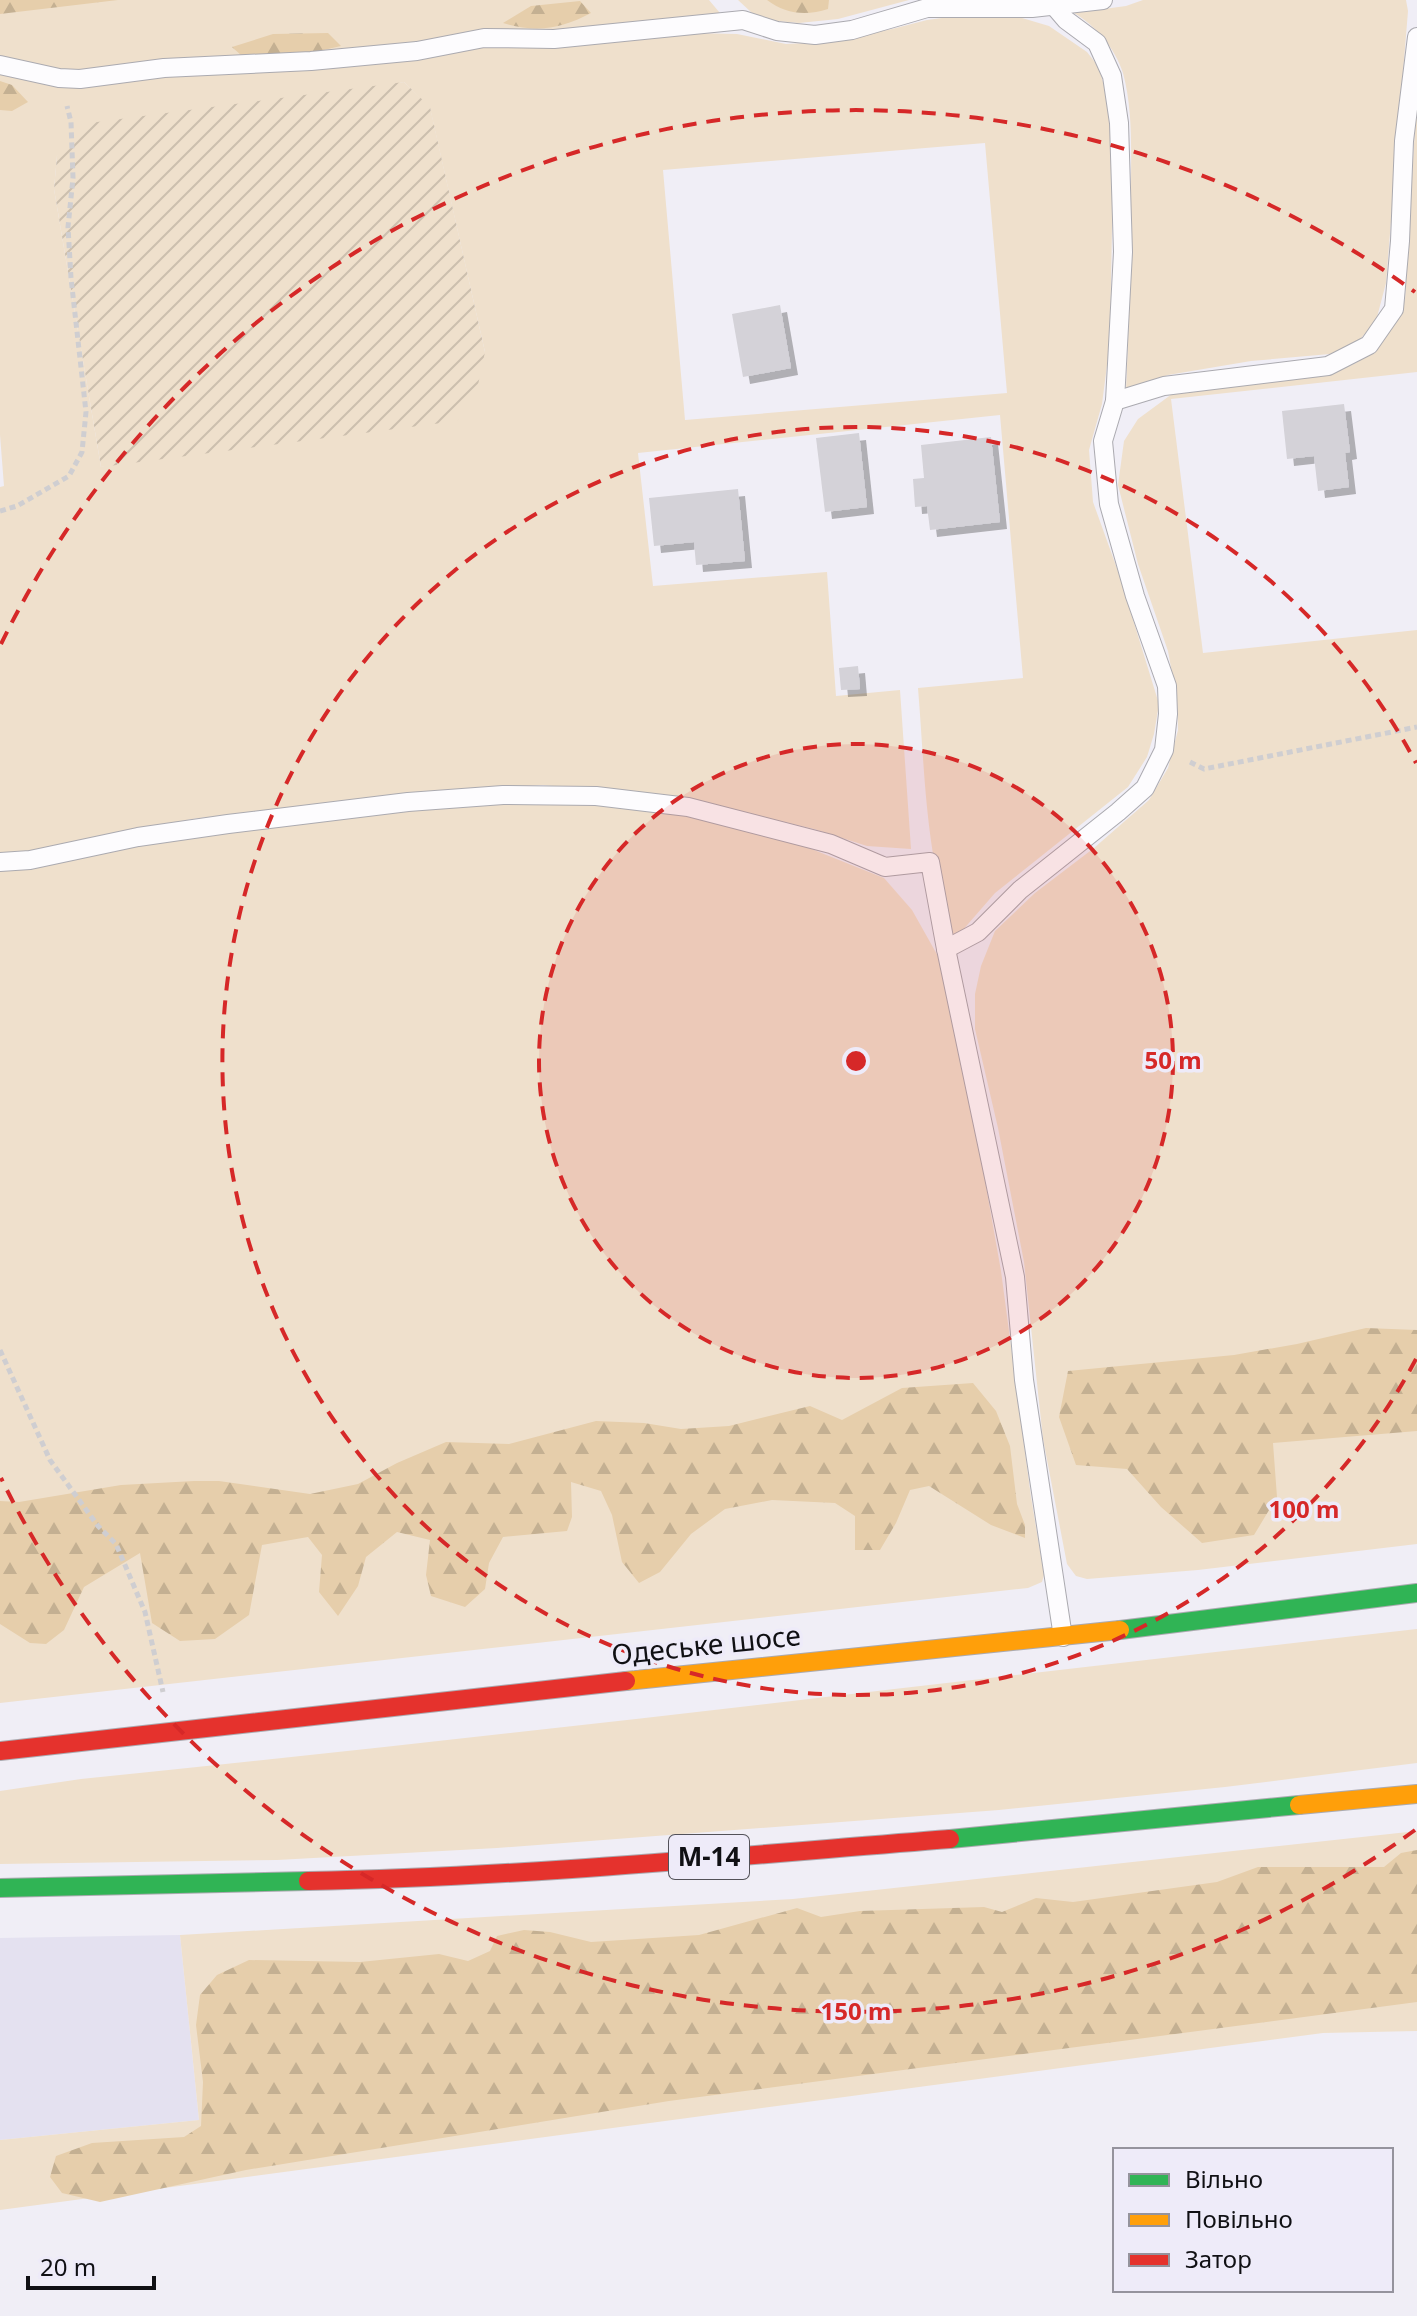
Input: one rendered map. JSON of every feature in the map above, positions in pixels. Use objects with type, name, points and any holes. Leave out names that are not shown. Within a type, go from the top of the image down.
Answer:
[{"type":"highway","name":"Одеське шосе","points":[[0,1751],[752,1667],[1063,1637],[1417,1593]]},
{"type":"highway","name":"М-14","points":[[0,1888],[370,1880],[602,1867],[984,1836],[1417,1794]]},
{"type":"lane","points":[[0,65],[59,78],[80,79],[164,68],[311,61],[417,51],[484,38],[554,39],[743,20],[777,31],[815,35],[852,30],[927,8],[1054,6],[1103,0]]},
{"type":"lane","points":[[946,949],[978,932],[1020,890],[1145,788],[1164,750],[1167,686],[1135,596],[1109,504],[1103,441],[1115,401],[1123,252],[1119,123],[1112,76],[1097,43],[1066,20],[1054,6]]},
{"type":"lane","points":[[1115,401],[1164,386],[1328,366],[1369,345],[1394,309],[1404,141],[1417,37]]},
{"type":"lane","points":[[0,862],[30,860],[138,837],[408,802],[503,795],[596,796],[688,807],[831,844],[885,867],[930,862],[1015,1277],[1024,1380],[1063,1637]]},
{"type":"path","points":[[0,511],[17,506],[69,476],[82,452],[86,412],[68,227],[73,178],[71,122],[59,78]]},
{"type":"path","points":[[1164,750],[1204,769],[1417,727]]},
{"type":"path","points":[[0,1350],[50,1460],[98,1526],[116,1544],[145,1612],[162,1684],[168,1733]]},
{"type":"shaded area","points":[[0,0],[709,0],[725,19],[632,22],[580,32],[416,43],[74,74],[0,58]]},
{"type":"shaded area","points":[[738,0],[909,0],[838,19],[799,23],[766,20],[752,13]]},
{"type":"shaded area","points":[[1143,0],[1406,0],[1408,11],[1386,283],[1376,321],[1355,345],[1330,354],[1251,361],[1168,375],[1126,390],[1131,213],[1128,101],[1123,73],[1110,46],[1090,24],[1074,13],[1126,6]]},
{"type":"shaded area","points":[[964,15],[1022,18],[1049,26],[1087,52],[1098,66],[1108,98],[1113,169],[1110,342],[1102,404],[1089,450],[1093,502],[1159,704],[1147,757],[1128,787],[995,893],[955,939],[945,909],[932,847],[918,688],[1023,678],[1000,415],[638,453],[653,586],[827,572],[836,696],[900,690],[911,849],[867,846],[814,829],[737,811],[647,796],[543,785],[400,794],[192,819],[54,848],[0,854],[0,487],[4,486],[0,435],[0,74],[52,86],[87,86],[164,74],[223,75],[369,62],[478,45],[692,33],[737,34],[786,44],[826,42]],"holes":[[[404,82],[430,108],[485,352],[101,467],[54,189],[57,156]],[[985,143],[1007,393],[685,420],[663,170]]]},
{"type":"shaded area","points":[[404,82],[430,107],[485,352],[475,399],[457,421],[101,467],[54,189],[57,156],[82,124]]},
{"type":"shaded area","points":[[1417,93],[1417,372],[1171,399],[1203,653],[1417,630],[1417,1544],[1198,1570],[1087,1579],[1076,1576],[1067,1564],[1043,1439],[1024,1262],[975,1029],[975,994],[981,966],[995,931],[1035,893],[1094,848],[1149,800],[1168,768],[1178,730],[1177,700],[1168,651],[1138,564],[1118,485],[1124,441],[1138,419],[1172,394],[1350,366],[1369,354],[1384,338],[1405,299]]},
{"type":"shaded area","points":[[533,800],[665,810],[804,846],[884,878],[912,910],[939,958],[975,1124],[1001,1271],[1044,1575],[1042,1582],[1028,1588],[0,1703],[0,868],[280,822]]},
{"type":"shaded area","points":[[1417,1629],[1417,1763],[999,1810],[497,1848],[277,1860],[0,1864],[0,1791],[81,1779]]},
{"type":"shaded area","points":[[1417,1831],[1417,2031],[1323,2033],[0,2210],[0,2140],[199,2120],[180,1935],[793,1899]]},
{"type":"shaded area","points":[[180,1935],[199,2120],[0,2140],[0,1938]]},
{"type":"green space","points":[[0,0],[118,0],[0,14]]},
{"type":"green space","points":[[767,0],[829,0],[828,9],[804,13],[788,11]]},
{"type":"green space","points":[[580,1],[591,13],[559,26],[526,28],[503,23],[531,6]]},
{"type":"green space","points":[[328,33],[341,46],[315,52],[242,56],[232,47],[273,34]]},
{"type":"green space","points":[[0,81],[12,85],[28,102],[12,111],[0,110]]},
{"type":"green space","points":[[1366,1328],[1417,1330],[1417,1431],[1273,1443],[1277,1497],[1254,1535],[1202,1543],[1161,1507],[1127,1469],[1076,1465],[1059,1417],[1068,1371],[1234,1355]]},
{"type":"green space","points":[[973,1383],[996,1411],[1010,1446],[1017,1504],[1025,1525],[1025,1538],[991,1525],[929,1486],[910,1490],[880,1550],[855,1550],[855,1516],[835,1503],[772,1500],[725,1509],[691,1534],[660,1572],[639,1583],[622,1562],[612,1515],[601,1491],[571,1482],[572,1517],[567,1531],[503,1537],[489,1563],[485,1589],[465,1607],[431,1596],[426,1575],[430,1540],[397,1532],[366,1557],[358,1586],[338,1616],[319,1592],[322,1555],[308,1537],[262,1545],[249,1615],[215,1639],[180,1641],[152,1623],[140,1553],[84,1587],[64,1630],[46,1644],[30,1643],[0,1624],[0,1501],[19,1502],[121,1485],[194,1481],[219,1481],[310,1494],[358,1484],[446,1442],[509,1444],[596,1421],[644,1423],[681,1429],[729,1426],[810,1406],[842,1420],[902,1388]]},
{"type":"green space","points":[[1417,1850],[1417,2002],[669,2101],[246,2170],[100,2202],[62,2193],[50,2177],[56,2156],[92,2143],[184,2137],[201,2126],[203,2082],[196,2025],[200,1995],[217,1975],[249,1960],[360,1962],[439,1954],[468,1961],[490,1951],[497,1936],[524,1930],[550,1932],[591,1942],[699,1935],[797,1908],[821,1917],[860,1911],[984,1907],[1002,1912],[1036,1898],[1073,1902],[1217,1882],[1258,1867],[1384,1867],[1401,1853]]},
{"type":"building","points":[[780,305],[791,368],[743,377],[732,314]]},
{"type":"building","points":[[1344,404],[1350,452],[1345,453],[1349,487],[1318,491],[1314,456],[1287,459],[1282,411]]},
{"type":"building","points":[[859,433],[867,507],[825,512],[816,438]]},
{"type":"building","points":[[991,437],[1000,522],[930,530],[927,506],[915,507],[913,479],[924,478],[921,445]]},
{"type":"building","points":[[738,489],[745,561],[696,565],[694,542],[654,546],[649,498]]},
{"type":"building","points":[[858,666],[860,689],[841,690],[839,668]]},
{"type":"traffic: fast","points":[[1120,1630],[1417,1593]]},
{"type":"traffic: fast","points":[[950,1839],[1299,1805]]},
{"type":"traffic: fast","points":[[0,1888],[308,1881]]},
{"type":"traffic: slow","points":[[626,1681],[1120,1630]]},
{"type":"traffic: slow","points":[[1299,1805],[1417,1794]]},
{"type":"traffic: jam","points":[[0,1751],[626,1681]]},
{"type":"traffic: jam","points":[[308,1881],[549,1870],[950,1839]]}]
